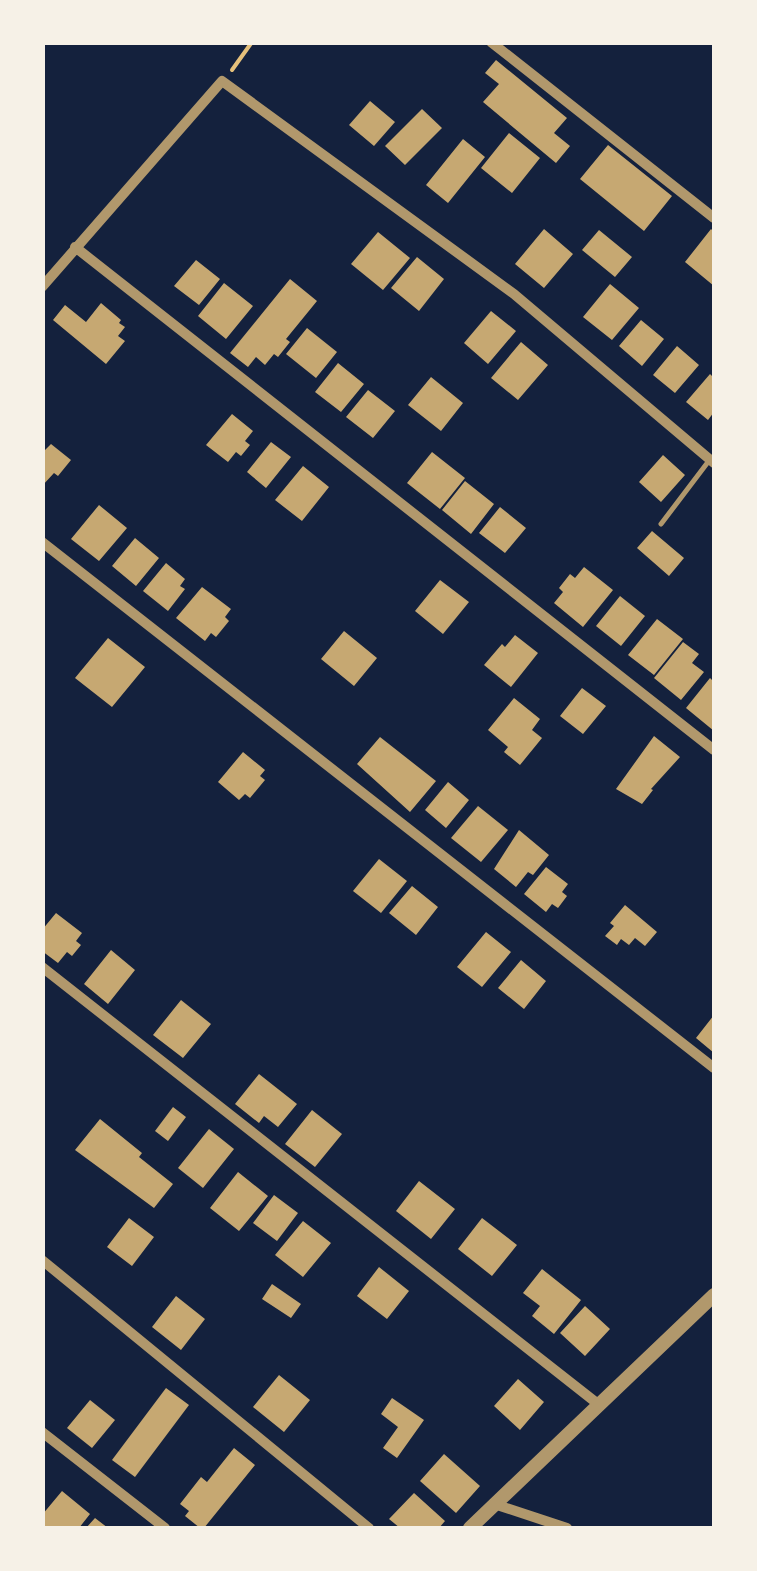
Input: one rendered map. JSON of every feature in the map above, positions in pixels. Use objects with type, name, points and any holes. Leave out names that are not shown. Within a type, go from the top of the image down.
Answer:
[{"type":"street","points":[[491,42],[714,218]]},
{"type":"street","points":[[42,287],[222,81],[514,294],[712,461]]},
{"type":"street","points":[[75,247],[714,750]]},
{"type":"street","points":[[42,542],[714,1068]]},
{"type":"street","points":[[42,967],[598,1404]]},
{"type":"street","points":[[42,1260],[370,1528]]},
{"type":"street","points":[[470,1528],[714,1295]]},
{"type":"street","points":[[42,1432],[165,1528]]},
{"type":"street","points":[[494,1504],[567,1528]]},
{"type":"lane","points":[[661,524],[712,461]]},
{"type":"path","points":[[222,81],[252,42]]},
{"type":"building","points":[[496,60],[567,118],[554,133],[570,146],[556,163],[483,102],[499,84],[485,73]]},
{"type":"building","points":[[370,101],[395,122],[374,146],[349,125]]},
{"type":"building","points":[[422,109],[442,128],[405,165],[385,146]]},
{"type":"building","points":[[509,133],[540,158],[512,193],[481,168]]},
{"type":"building","points":[[463,139],[485,157],[448,203],[426,185]]},
{"type":"building","points":[[608,145],[672,196],[644,231],[580,179]]},
{"type":"building","points":[[544,229],[573,254],[544,288],[515,264]]},
{"type":"building","points":[[711,229],[714,232],[714,286],[685,262]]},
{"type":"building","points":[[599,230],[632,257],[615,277],[582,250]]},
{"type":"building","points":[[378,232],[410,258],[383,290],[351,264]]},
{"type":"building","points":[[417,257],[444,279],[419,311],[391,288]]},
{"type":"building","points":[[196,260],[220,279],[199,305],[174,286]]},
{"type":"building","points":[[290,279],[317,301],[286,339],[290,342],[278,357],[274,354],[265,365],[256,357],[248,367],[230,353]]},
{"type":"building","points":[[224,283],[253,306],[226,339],[198,316]]},
{"type":"building","points":[[610,284],[639,308],[612,340],[583,317]]},
{"type":"building","points":[[101,303],[125,327],[118,336],[125,341],[106,364],[53,320],[65,305],[86,322]]},
{"type":"building","points":[[491,311],[516,331],[488,364],[464,343]]},
{"type":"building","points":[[641,320],[664,339],[642,366],[619,346]]},
{"type":"building","points":[[307,328],[337,352],[316,378],[286,354]]},
{"type":"building","points":[[521,342],[548,365],[518,400],[491,378]]},
{"type":"building","points":[[677,346],[699,365],[675,393],[653,375]]},
{"type":"building","points":[[338,363],[364,384],[341,412],[315,392]]},
{"type":"building","points":[[710,374],[714,378],[714,412],[708,420],[686,402]]},
{"type":"building","points":[[431,377],[463,403],[441,431],[408,405]]},
{"type":"building","points":[[368,390],[395,411],[373,438],[346,417]]},
{"type":"building","points":[[232,414],[253,431],[245,441],[250,445],[241,456],[236,452],[228,462],[206,445]]},
{"type":"building","points":[[271,442],[291,457],[266,488],[247,472]]},
{"type":"building","points":[[51,444],[71,460],[58,476],[54,473],[42,486],[42,453]]},
{"type":"building","points":[[432,452],[465,478],[440,509],[407,483]]},
{"type":"building","points":[[663,455],[685,475],[661,502],[639,482]]},
{"type":"building","points":[[303,466],[329,487],[302,521],[275,500]]},
{"type":"building","points":[[465,481],[494,504],[471,534],[442,510]]},
{"type":"building","points":[[99,505],[127,528],[99,561],[71,539]]},
{"type":"building","points":[[500,507],[526,528],[505,553],[479,533]]},
{"type":"building","points":[[652,531],[684,558],[669,576],[637,548]]},
{"type":"building","points":[[135,538],[159,558],[136,586],[112,566]]},
{"type":"building","points":[[166,563],[185,579],[180,586],[185,589],[168,611],[143,591]]},
{"type":"building","points":[[584,567],[613,590],[583,627],[554,603],[570,574],[575,578]]},
{"type":"building","points":[[440,580],[469,602],[443,634],[415,611]]},
{"type":"building","points":[[202,587],[231,609],[225,617],[229,621],[216,637],[211,633],[205,641],[176,618]]},
{"type":"building","points":[[620,596],[645,616],[621,646],[596,626]]},
{"type":"building","points":[[657,619],[683,639],[654,675],[628,655]]},
{"type":"building","points":[[344,631],[377,658],[354,686],[321,659]]},
{"type":"building","points":[[515,635],[538,653],[511,687],[484,665]]},
{"type":"building","points":[[108,638],[145,667],[112,707],[75,678]]},
{"type":"building","points":[[683,642],[699,654],[692,663],[704,672],[681,700],[654,678]]},
{"type":"building","points":[[710,678],[714,682],[714,731],[686,708]]},
{"type":"building","points":[[582,688],[606,706],[583,734],[560,716]]},
{"type":"building","points":[[514,698],[540,719],[532,730],[542,738],[520,765],[504,752],[508,747],[488,730]]},
{"type":"building","points":[[654,736],[680,757],[642,804],[616,789]]},
{"type":"building","points":[[380,737],[436,781],[410,812],[357,764]]},
{"type":"building","points":[[243,752],[265,770],[260,776],[265,780],[250,798],[245,794],[239,800],[218,782]]},
{"type":"building","points":[[448,782],[469,800],[446,828],[425,810]]},
{"type":"building","points":[[478,806],[508,830],[481,862],[451,838]]},
{"type":"building","points":[[519,830],[549,855],[533,875],[528,872],[516,887],[494,869]]},
{"type":"building","points":[[379,859],[407,881],[381,913],[353,891]]},
{"type":"building","points":[[546,867],[568,884],[562,892],[567,896],[558,908],[552,904],[546,912],[524,894]]},
{"type":"building","points":[[412,886],[438,907],[416,935],[389,913]]},
{"type":"building","points":[[625,905],[657,932],[645,946],[635,938],[629,945],[621,939],[617,945],[605,936]]},
{"type":"building","points":[[56,913],[82,933],[76,941],[81,945],[72,956],[67,952],[58,963],[42,951],[42,930]]},
{"type":"building","points":[[486,932],[511,952],[482,987],[457,967]]},
{"type":"building","points":[[111,950],[135,970],[108,1004],[84,984]]},
{"type":"building","points":[[521,960],[546,981],[524,1009],[498,988]]},
{"type":"building","points":[[181,1000],[211,1024],[183,1058],[153,1035]]},
{"type":"building","points":[[714,1015],[714,1053],[696,1038]]},
{"type":"building","points":[[259,1074],[297,1104],[278,1127],[264,1116],[259,1123],[235,1104]]},
{"type":"building","points":[[173,1107],[186,1117],[168,1141],[155,1131]]},
{"type":"building","points":[[312,1110],[342,1134],[315,1167],[285,1144]]},
{"type":"building","points":[[100,1119],[173,1184],[154,1208],[75,1150]]},
{"type":"building","points":[[209,1129],[234,1149],[203,1188],[178,1168]]},
{"type":"building","points":[[238,1172],[268,1196],[239,1231],[210,1208]]},
{"type":"building","points":[[419,1181],[455,1209],[431,1239],[396,1211]]},
{"type":"building","points":[[274,1195],[298,1213],[277,1241],[253,1223]]},
{"type":"building","points":[[129,1218],[154,1237],[132,1266],[107,1247]]},
{"type":"building","points":[[482,1218],[517,1245],[492,1276],[458,1249]]},
{"type":"building","points":[[303,1221],[331,1243],[303,1277],[275,1255]]},
{"type":"building","points":[[379,1267],[409,1291],[387,1319],[357,1296]]},
{"type":"building","points":[[542,1269],[581,1300],[554,1334],[532,1316],[540,1306],[523,1293]]},
{"type":"building","points":[[272,1284],[301,1304],[291,1318],[262,1299]]},
{"type":"building","points":[[176,1296],[205,1319],[181,1350],[152,1327]]},
{"type":"building","points":[[585,1306],[610,1329],[585,1356],[560,1333]]},
{"type":"building","points":[[279,1375],[310,1400],[284,1432],[253,1407]]},
{"type":"building","points":[[518,1379],[544,1402],[520,1430],[494,1406]]},
{"type":"building","points":[[166,1388],[189,1405],[135,1477],[112,1460]]},
{"type":"building","points":[[392,1398],[424,1420],[397,1458],[383,1448],[398,1427],[381,1414]]},
{"type":"building","points":[[90,1400],[115,1420],[92,1448],[67,1428]]},
{"type":"building","points":[[234,1448],[255,1465],[204,1528],[200,1528],[185,1516],[189,1511],[180,1504],[201,1477],[207,1482]]},
{"type":"building","points":[[444,1454],[480,1486],[456,1513],[420,1481]]},
{"type":"building","points":[[62,1491],[90,1514],[79,1528],[42,1528],[42,1515]]},
{"type":"building","points":[[414,1493],[445,1521],[439,1528],[400,1528],[389,1519]]},
{"type":"building","points":[[95,1518],[108,1528],[86,1528]]}]
